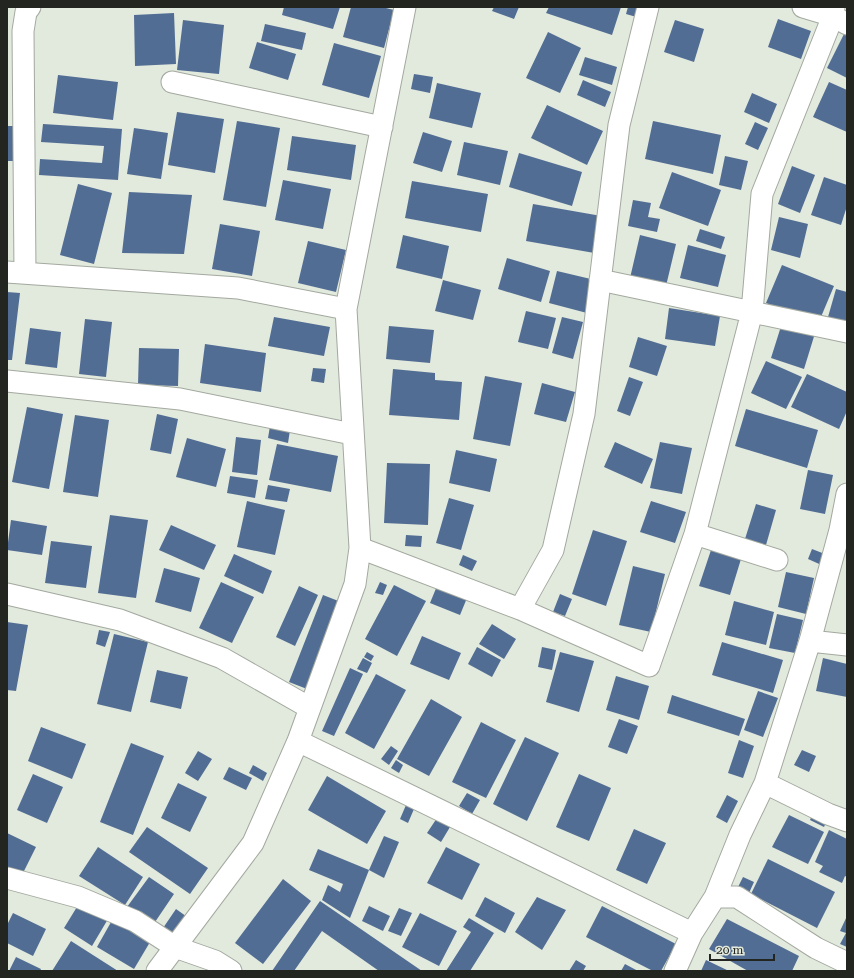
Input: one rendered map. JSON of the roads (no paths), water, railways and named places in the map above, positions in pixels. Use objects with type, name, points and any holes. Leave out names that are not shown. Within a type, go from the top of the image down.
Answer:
[{"type":"street","points":[[30,7],[26,12],[23,31],[16,273],[238,288],[346,309]]},
{"type":"street","points":[[158,971],[253,843],[298,741],[355,584],[360,548],[352,434],[346,309],[405,7]]},
{"type":"street","points":[[520,609],[552,550],[584,414],[619,125],[648,7]]},
{"type":"street","points":[[360,548],[520,609],[648,666],[695,534],[752,312],[762,194],[838,15],[803,7]]},
{"type":"street","points":[[172,82],[382,127]]},
{"type":"street","points":[[600,280],[847,332]]},
{"type":"street","points":[[7,381],[180,399],[352,434]]},
{"type":"street","points":[[675,971],[692,933],[715,897],[740,835],[765,783],[844,531],[847,494]]},
{"type":"street","points":[[695,534],[777,560]]},
{"type":"street","points":[[7,594],[120,620],[215,655],[310,708]]},
{"type":"street","points":[[810,641],[847,645]]},
{"type":"street","points":[[298,741],[692,933]]},
{"type":"street","points":[[765,783],[828,814],[847,821]]},
{"type":"street","points":[[7,878],[78,897],[135,921],[175,947],[215,961],[231,971]]},
{"type":"street","points":[[715,897],[737,897],[816,948],[847,963]]}]
